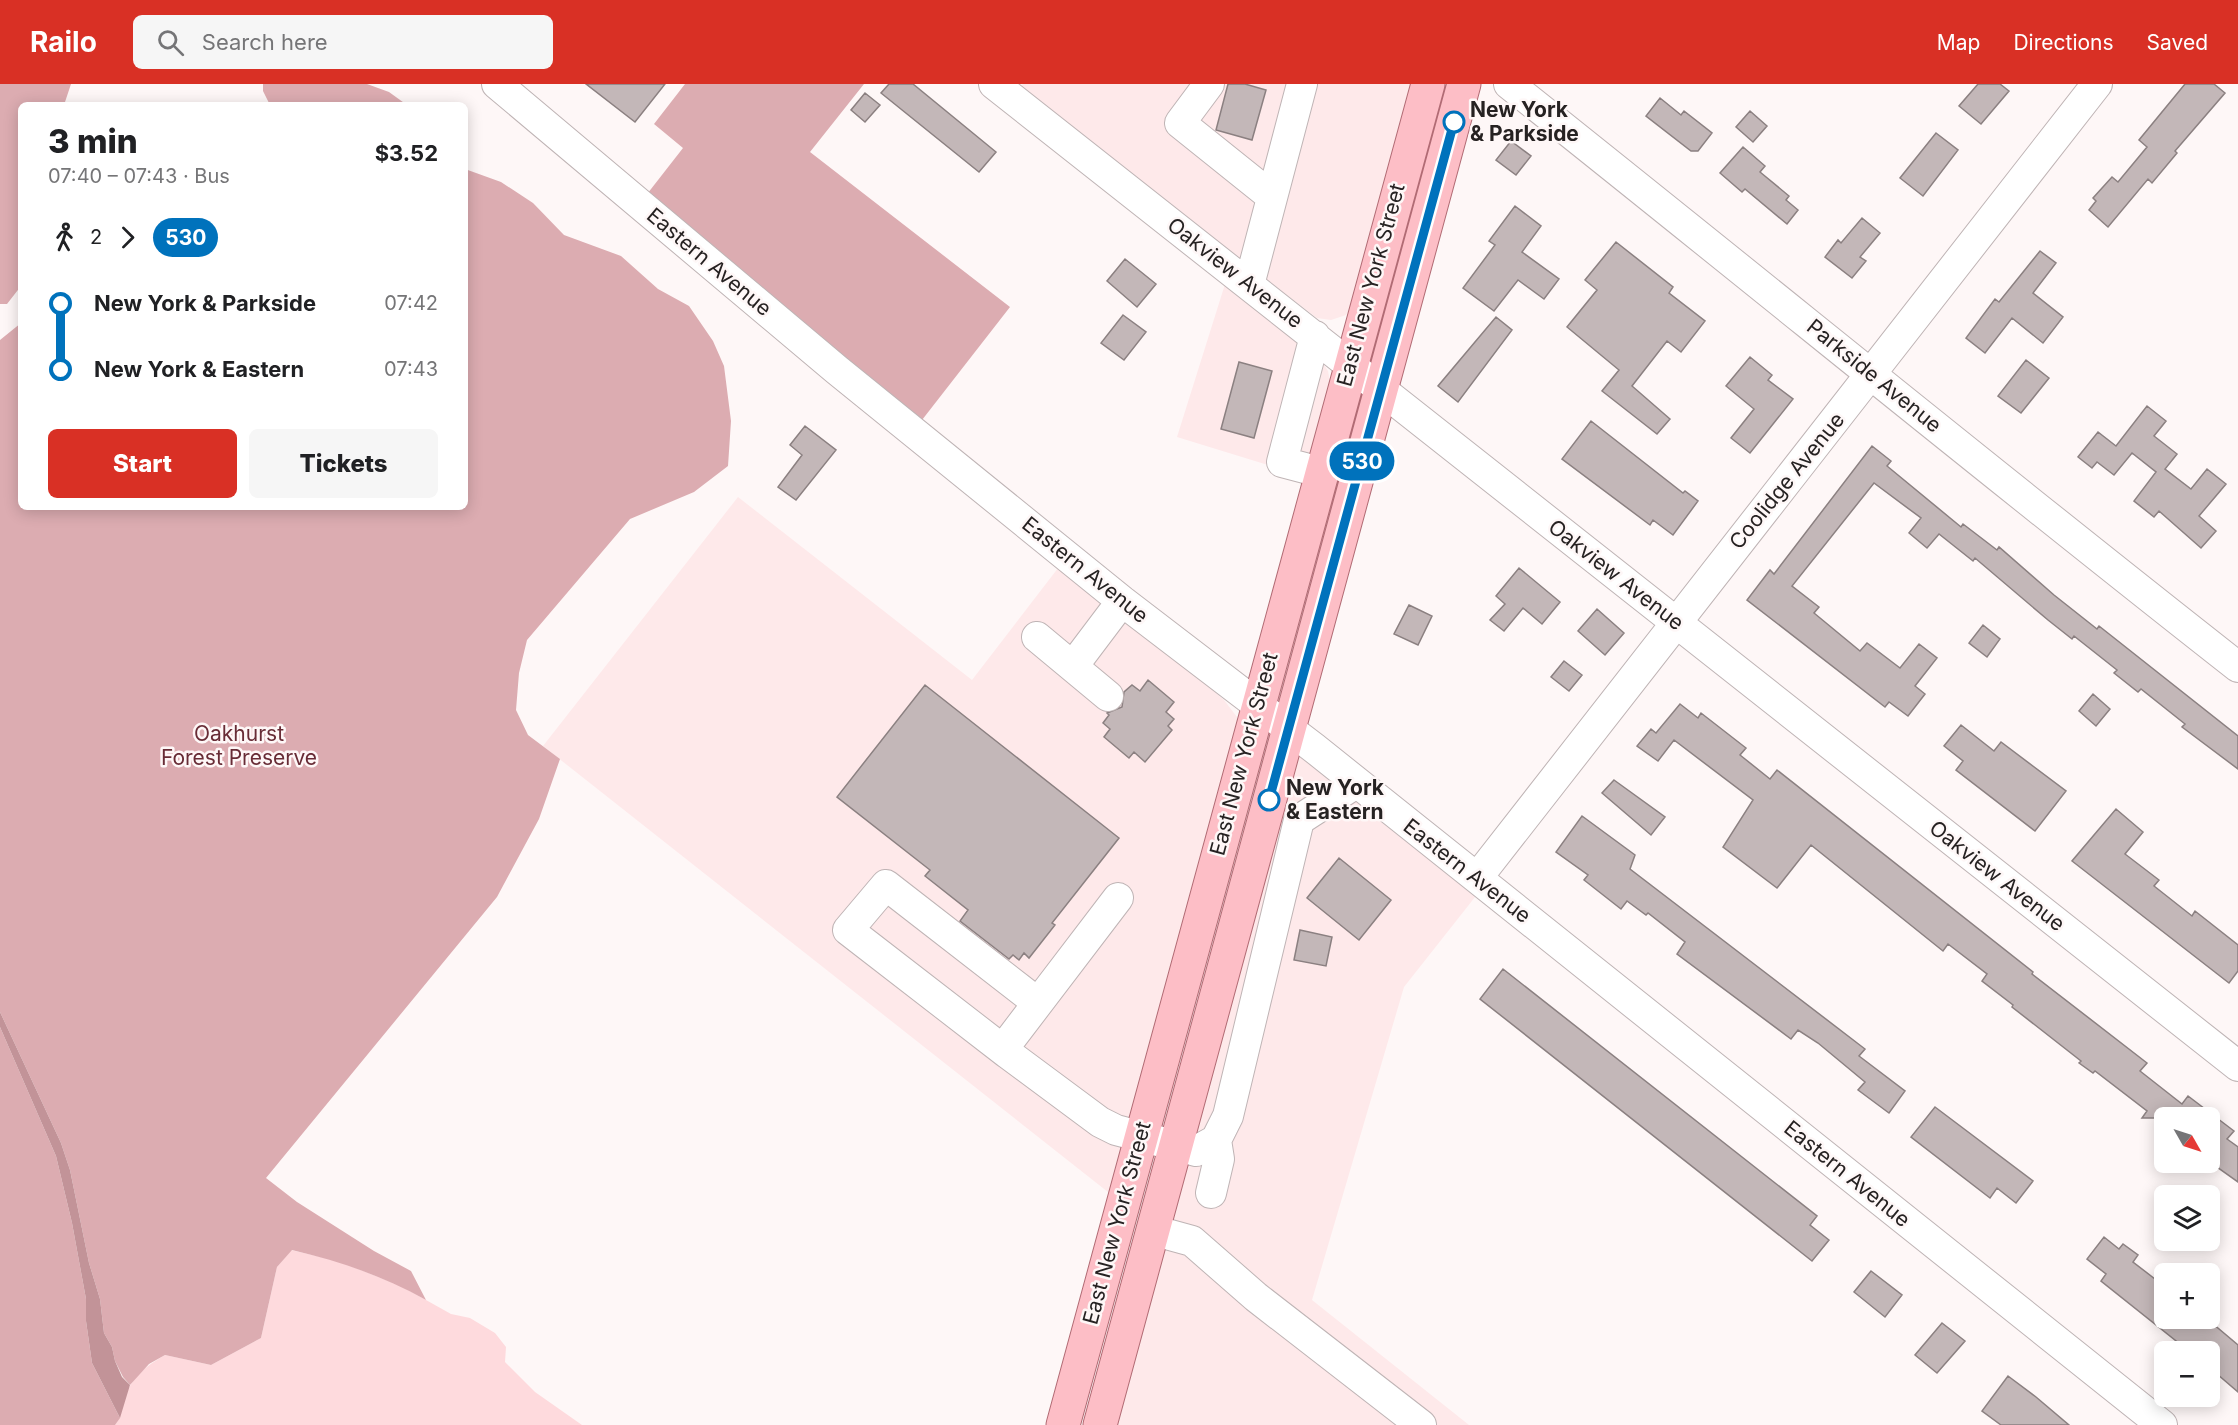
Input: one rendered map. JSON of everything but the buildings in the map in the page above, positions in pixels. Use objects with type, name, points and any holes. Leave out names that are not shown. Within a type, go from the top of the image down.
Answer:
[{"type":"main road","name":"East New York Street","points":[[1063,1425],[1320,472],[1428,84]]},
{"type":"main road","name":"East New York Street","points":[[1100,1425],[1464,84]]},
{"type":"street","name":"Eastern Avenue","points":[[497,84],[837,370],[1122,601],[1477,878],[2162,1425]]},
{"type":"street","name":"Oakview Avenue","points":[[994,84],[2238,1066]]},
{"type":"street","points":[[1209,84],[1180,123],[1271,196]]},
{"type":"street","points":[[1249,285],[1302,84]]},
{"type":"street","name":"Parkside Avenue","points":[[1509,84],[1874,374],[1992,474],[2238,667]]},
{"type":"street","name":"Coolidge Avenue","points":[[1477,878],[1674,622],[1874,374],[2097,84]]},
{"type":"street","points":[[1315,336],[1282,462],[1320,472]]},
{"type":"street","points":[[1073,666],[1122,601]]},
{"type":"street","points":[[1037,637],[1108,696]]},
{"type":"street","points":[[1038,1003],[886,885],[848,930],[1100,1122],[1140,1136],[1196,1151],[1216,1140],[1228,1116],[1299,820],[1356,783]]},
{"type":"street","points":[[1256,849],[1289,861]]},
{"type":"street","points":[[1007,1053],[1006,1045],[1118,898]]},
{"type":"street","points":[[1228,954],[1263,967]]},
{"type":"street","points":[[1211,1193],[1219,1159],[1216,1140]]},
{"type":"street","points":[[1152,1230],[1192,1241],[1256,1297],[1421,1425]]},
{"type":"shaded area","points":[[1023,84],[1416,84],[1355,301],[1346,315],[1331,320],[1317,318],[1018,90]]},
{"type":"shaded area","points":[[1226,281],[1317,354],[1328,371],[1331,387],[1307,477],[1177,437]]},
{"type":"shaded area","points":[[738,497],[972,680],[1065,559],[1224,700],[1237,717],[1238,735],[1113,1196],[543,746]]},
{"type":"shaded area","points":[[1294,748],[1479,892],[1404,987],[1312,1300],[1469,1425],[1112,1425]]},
{"type":"shaded area","points":[[0,1012],[61,1143],[70,1170],[89,1263],[100,1299],[104,1333],[112,1347],[122,1377],[130,1385],[120,1418],[92,1363],[86,1321],[86,1299],[72,1223],[56,1156],[0,1027]]},
{"type":"shaded area","points":[[291,1250],[338,1261],[401,1286],[451,1314],[470,1318],[495,1333],[506,1347],[505,1362],[535,1392],[582,1425],[115,1425],[134,1379],[165,1355],[211,1365],[261,1338],[277,1267]]},
{"type":"green space","points":[[0,84],[71,84],[65,102],[18,102],[18,290],[7,304],[0,304]]},
{"type":"green space","points":[[263,84],[367,84],[389,92],[403,102],[268,102],[263,91]]},
{"type":"green space","points":[[685,84],[864,84],[810,152],[1010,307],[922,420],[644,198],[683,148],[654,124]]},
{"type":"green space","name":"Oakhurst Forest Preserve","points":[[468,170],[501,182],[533,203],[564,235],[621,256],[658,289],[689,306],[713,341],[724,366],[731,421],[728,466],[694,492],[630,519],[527,640],[519,673],[516,710],[528,735],[560,759],[539,819],[497,897],[266,1178],[297,1202],[374,1251],[411,1271],[426,1300],[360,1270],[292,1250],[277,1267],[261,1338],[211,1365],[165,1355],[149,1364],[130,1385],[115,1361],[112,1347],[104,1333],[100,1299],[89,1263],[70,1170],[61,1143],[0,1012],[0,340],[18,325],[18,510],[468,510]]},
{"type":"green space","points":[[0,1027],[56,1156],[72,1223],[86,1299],[86,1321],[92,1363],[120,1418],[115,1425],[0,1425]]},
{"type":"bus line","name":"530","points":[[1269,800],[1454,122]]},
{"type":"place","name":"New York & Parkside","points":[[1454,122]]},
{"type":"place","name":"New York & Eastern","points":[[1269,800]]}]
